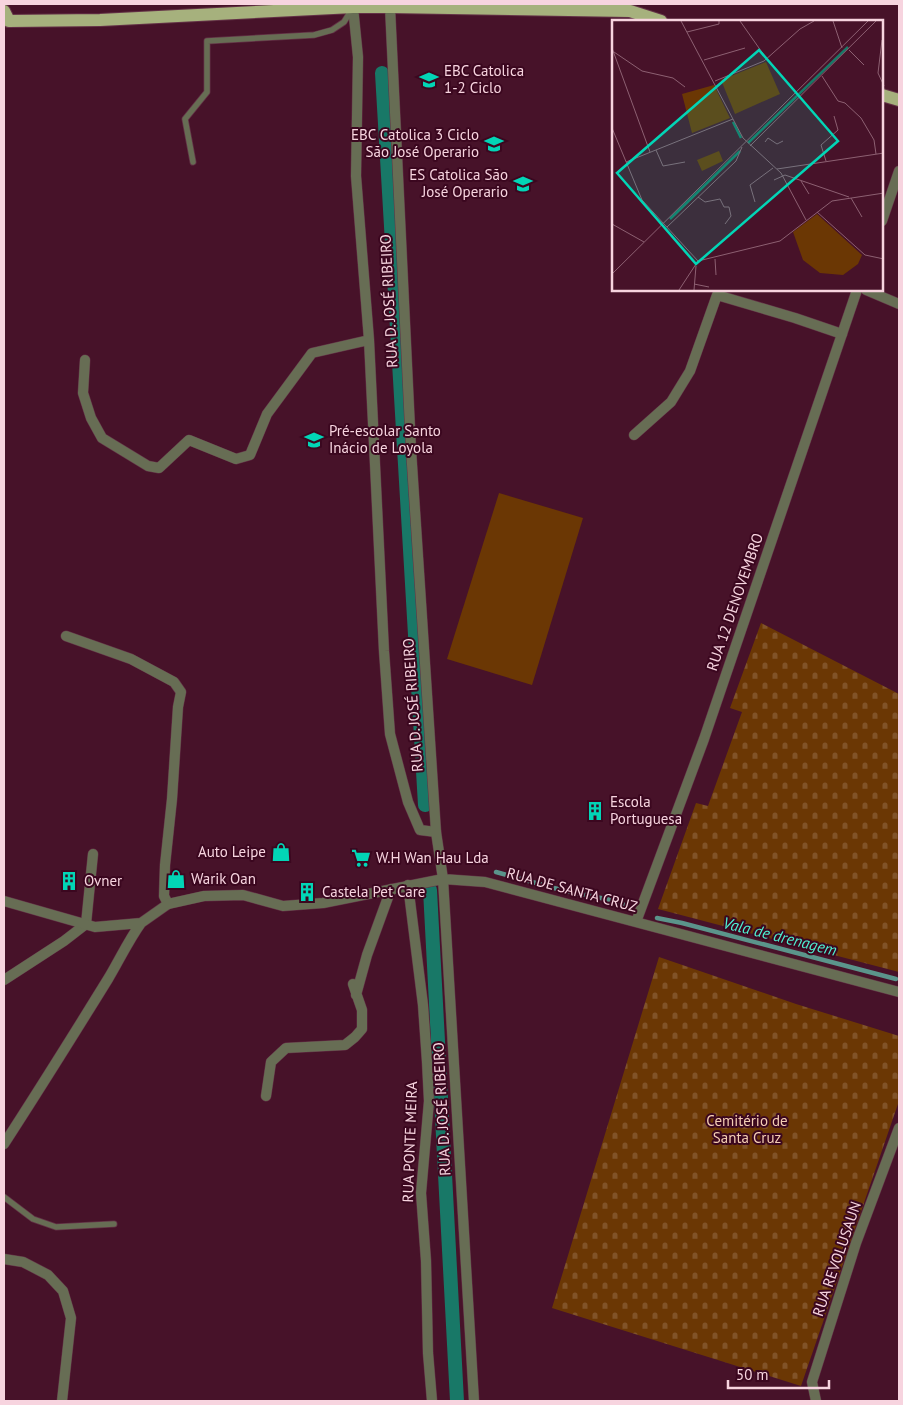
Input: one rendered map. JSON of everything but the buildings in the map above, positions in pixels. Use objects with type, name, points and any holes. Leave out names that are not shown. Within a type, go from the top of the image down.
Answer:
[{"type":"main road","points":[[5,19],[100,20],[390,5],[630,11],[658,20]]},
{"type":"main road","points":[[883,95],[899,100]]},
{"type":"street","name":"RUA D. JOSÉ RIBEIRO","points":[[390,5],[411,449],[436,832],[443,879],[474,1401]]},
{"type":"street","points":[[354,7],[358,57],[356,176],[369,340],[384,651],[390,734],[408,802],[420,830],[436,832]]},
{"type":"street","points":[[883,217],[899,171]]},
{"type":"street","name":"RUA 12 DENOVEMBRO","points":[[636,922],[704,739],[857,291]]},
{"type":"street","points":[[868,291],[899,304]]},
{"type":"street","points":[[634,435],[671,402],[690,371],[717,295],[842,334]]},
{"type":"street","points":[[85,360],[83,393],[91,418],[102,438],[148,466],[159,468],[189,440],[236,459],[250,455],[267,414],[312,354],[369,340]]},
{"type":"street","points":[[66,636],[131,659],[174,682],[181,692],[178,706],[172,798],[165,865],[164,896],[168,904]]},
{"type":"street","points":[[4,980],[64,941],[86,924],[93,854]]},
{"type":"street","name":"RUA DE SANTA CRUZ","points":[[4,901],[96,927],[140,923],[168,904],[204,896],[243,896],[283,906],[323,903],[443,879],[485,882],[899,992]]},
{"type":"street","name":"RUA PONTE MEIRA","points":[[408,885],[423,1005],[427,1062],[428,1101],[421,1193],[432,1401]]},
{"type":"street","points":[[356,995],[367,955],[391,889]]},
{"type":"street","points":[[4,1144],[111,974],[140,923]]},
{"type":"street","points":[[266,1096],[272,1062],[286,1048],[345,1045],[355,1038],[362,1029],[362,1010],[353,984]]},
{"type":"street","name":"RUA REVOLUSAUN","points":[[816,1401],[812,1382],[856,1243],[899,1128]]},
{"type":"street","points":[[4,1259],[23,1262],[48,1275],[64,1291],[71,1318],[62,1401]]},
{"type":"lane","points":[[193,162],[185,119],[207,92],[207,41],[314,36],[332,30],[344,22],[354,7]]},
{"type":"lane","points":[[4,1197],[33,1219],[56,1227],[114,1224]]},
{"type":"green space","points":[[499,493],[583,518],[532,685],[447,659]]},
{"type":"green space","points":[[761,623],[899,694],[899,972],[658,909],[696,803],[708,806],[742,712],[730,708]]},
{"type":"green space","name":"Cemitério de Santa Cruz","points":[[659,957],[796,1004],[899,1036],[899,1101],[801,1386],[552,1308]]},
{"type":"waterway","points":[[382,73],[425,805]]},
{"type":"waterway","name":"Vala de drenagem","points":[[496,872],[625,905]]},
{"type":"waterway","points":[[430,890],[457,1401]]},
{"type":"waterway","name":"Vala de drenagem","points":[[657,918],[896,979]]},
{"type":"place","name":"EBC Catolica 1-2 Ciclo","points":[[429,80]]},
{"type":"place","name":"EBC Catolica 3 Ciclo São José Operario","points":[[494,144]]},
{"type":"place","name":"ES Catolica São José Operario","points":[[523,184]]},
{"type":"place","name":"Pré-escolar Santo Inácio de Loyola","points":[[314,440]]},
{"type":"place","name":"Escola Portuguesa","points":[[595,811]]},
{"type":"place","name":"Auto Leipe","points":[[281,852]]},
{"type":"place","name":"W.H Wan Hau Lda","points":[[361,858]]},
{"type":"place","name":"Warik Oan","points":[[176,879]]},
{"type":"place","name":"Ovner","points":[[69,881]]},
{"type":"place","name":"Castela Pet Care","points":[[307,892]]}]
